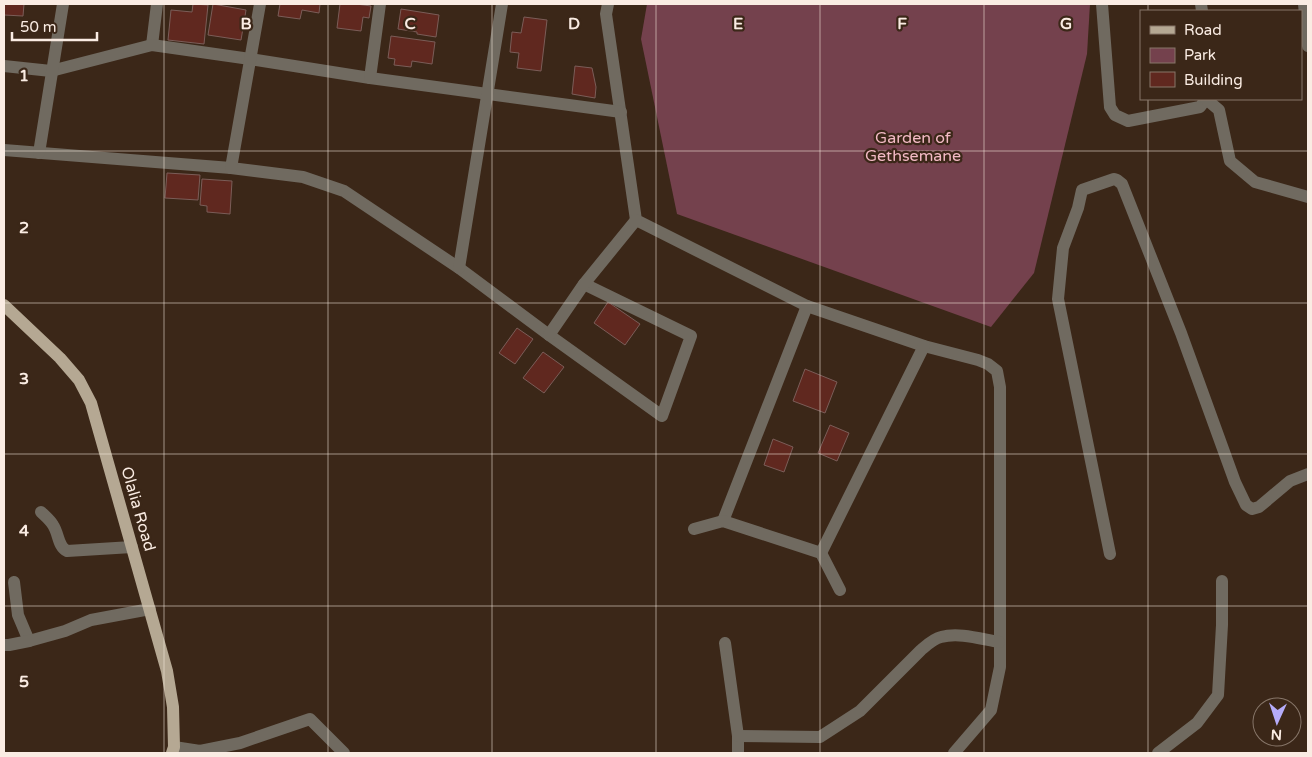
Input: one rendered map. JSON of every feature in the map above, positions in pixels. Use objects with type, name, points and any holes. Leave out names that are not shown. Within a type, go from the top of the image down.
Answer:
[{"type":"main road","name":"Olalia Road","points":[[4,305],[60,358],[79,380],[90,403],[167,671],[173,707],[173,750]]},
{"type":"street","points":[[39,153],[62,4]]},
{"type":"street","points":[[152,45],[157,4]]},
{"type":"street","points":[[232,168],[260,4]]},
{"type":"street","points":[[370,78],[380,4]]},
{"type":"street","points":[[459,268],[502,4]]},
{"type":"street","points":[[548,335],[584,284],[636,220],[606,14],[608,4]]},
{"type":"street","points":[[1102,4],[1110,107],[1115,115],[1128,120],[1200,107],[1205,100]]},
{"type":"street","points":[[1304,4],[1308,46]]},
{"type":"street","points":[[4,66],[51,71],[152,45],[370,78],[621,112]]},
{"type":"street","points":[[1207,100],[1219,110],[1230,161],[1255,182],[1308,197]]},
{"type":"street","points":[[4,150],[232,168],[302,177],[344,191],[459,268],[548,335],[662,416],[692,336],[584,284]]},
{"type":"street","points":[[1110,554],[1058,300],[1063,248],[1078,208],[1082,190],[1114,179],[1122,184],[1181,333],[1235,482],[1246,505],[1252,509],[1259,507],[1290,481],[1308,474]]},
{"type":"street","points":[[636,220],[807,306],[924,346],[978,360],[988,364],[997,371],[1000,387],[1000,667],[991,710],[954,753]]},
{"type":"street","points":[[723,522],[807,306]]},
{"type":"street","points":[[821,553],[924,346]]},
{"type":"street","points":[[41,512],[57,531],[63,549],[132,548]]},
{"type":"street","points":[[694,530],[723,522],[821,553],[840,590]]},
{"type":"street","points":[[1158,753],[1198,722],[1218,695],[1222,625],[1222,581]]},
{"type":"street","points":[[14,582],[18,615],[29,641]]},
{"type":"street","points":[[4,645],[9,646],[65,631],[91,620],[150,609]]},
{"type":"street","points":[[738,736],[820,737],[860,712],[921,650],[940,637],[957,635],[999,642]]},
{"type":"street","points":[[725,643],[738,736],[738,753]]},
{"type":"street","points":[[173,750],[200,751],[240,743],[310,719],[344,753]]},
{"type":"green space","name":"Garden of Gethsemane","points":[[647,4],[1090,4],[1087,54],[1034,273],[991,327],[677,214],[641,39]]},
{"type":"building","points":[[4,4],[24,4],[23,16],[4,15]]},
{"type":"building","points":[[193,4],[208,5],[204,44],[168,40],[171,10],[192,12]]},
{"type":"building","points":[[213,4],[246,10],[241,40],[208,35]]},
{"type":"building","points":[[280,4],[320,4],[319,13],[302,10],[300,19],[278,16]]},
{"type":"building","points":[[340,4],[371,6],[369,18],[363,17],[361,31],[337,28]]},
{"type":"building","points":[[401,9],[439,15],[436,37],[398,29]]},
{"type":"building","points":[[524,17],[547,20],[541,71],[517,68],[519,53],[510,52],[512,32],[521,33]]},
{"type":"building","points":[[391,36],[435,42],[432,64],[412,61],[411,67],[394,65],[395,59],[388,58]]},
{"type":"building","points":[[575,66],[592,68],[596,87],[595,98],[572,94]]},
{"type":"building","points":[[167,173],[200,175],[198,200],[165,198]]},
{"type":"building","points":[[202,179],[232,181],[230,214],[207,212],[207,206],[200,205]]},
{"type":"building","points":[[608,302],[640,324],[625,345],[594,323]]},
{"type":"building","points":[[517,328],[533,339],[515,364],[499,353]]},
{"type":"building","points":[[543,352],[564,367],[544,393],[523,378]]},
{"type":"building","points":[[805,369],[837,382],[825,413],[793,401]]},
{"type":"building","points":[[830,425],[849,433],[837,461],[818,453]]},
{"type":"building","points":[[773,439],[793,447],[784,472],[764,465]]}]
